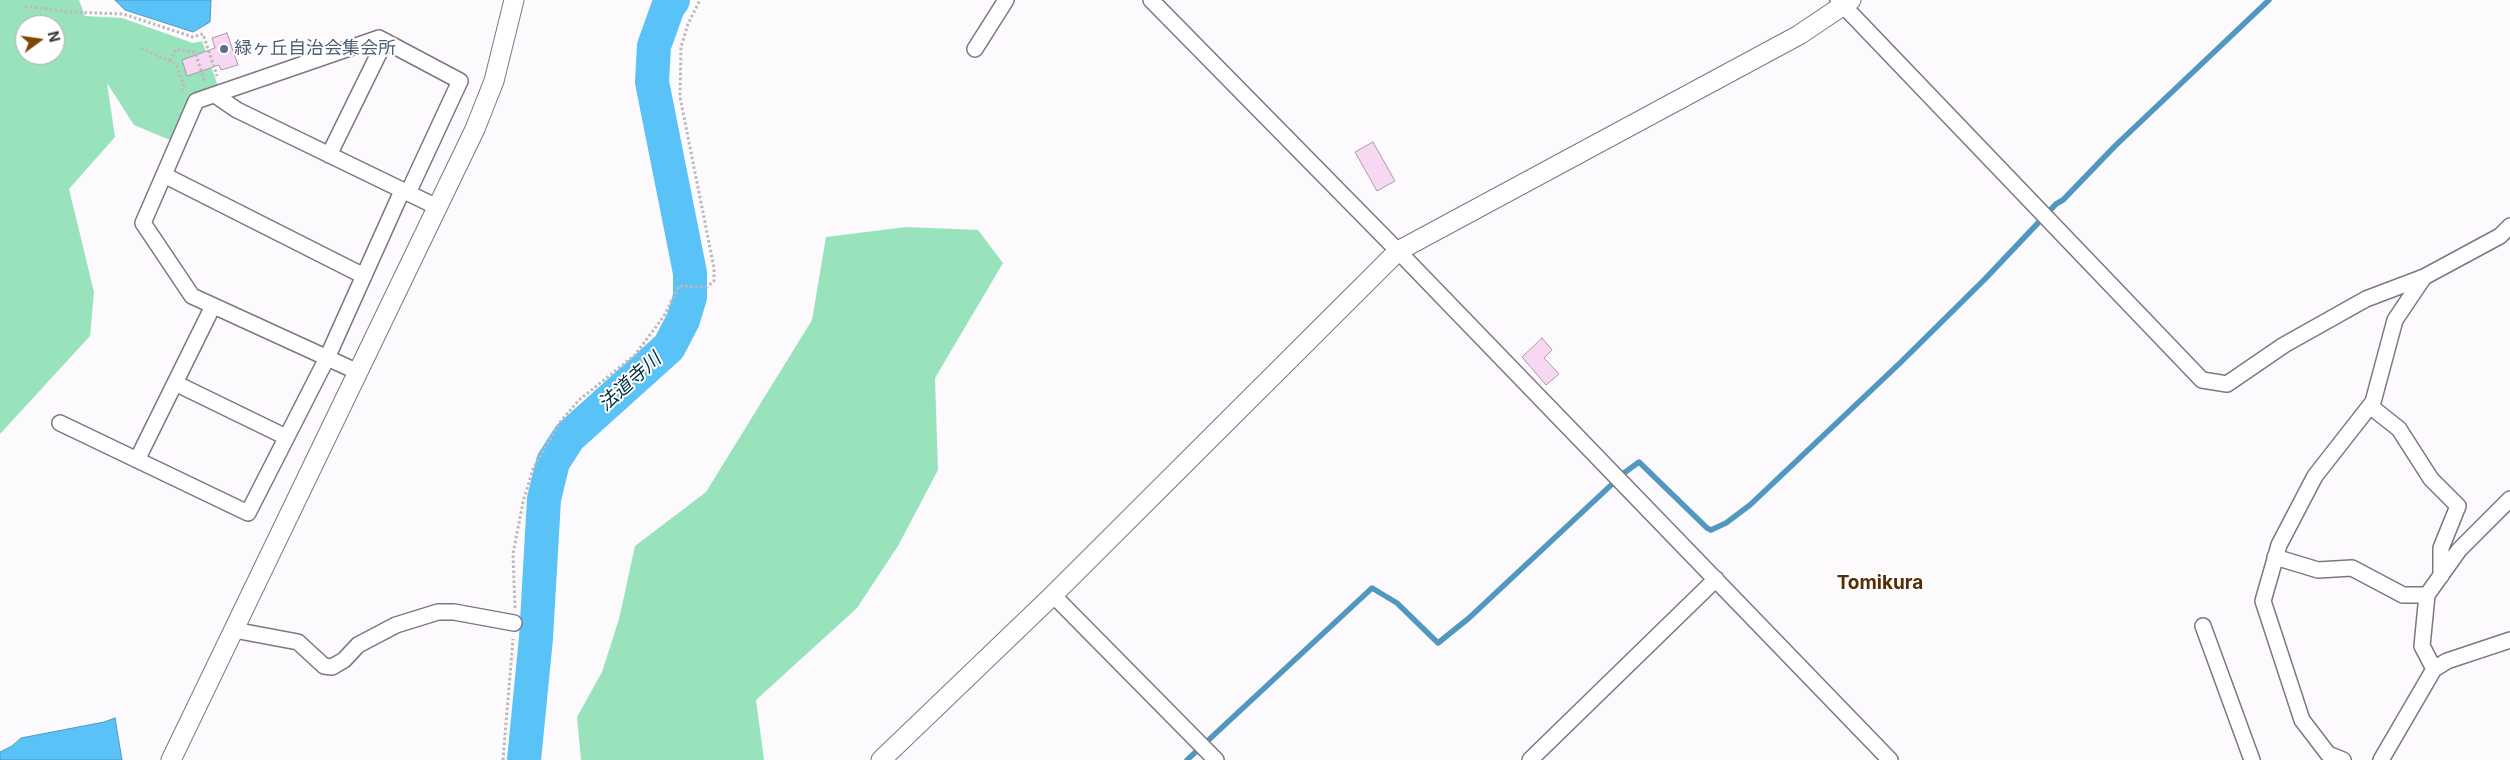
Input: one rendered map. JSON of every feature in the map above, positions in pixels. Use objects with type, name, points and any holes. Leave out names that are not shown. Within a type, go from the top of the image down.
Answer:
[{"type":"street","points":[[171,760],[475,129],[494,81],[514,0]]},
{"type":"street","points":[[975,49],[1006,0]]},
{"type":"street","points":[[1151,0],[1398,251],[1890,760]]},
{"type":"street","points":[[880,760],[1053,595],[1398,251],[1791,40],[1844,2],[2202,380],[2227,384],[2284,345],[2366,299],[2424,277],[2500,236],[2510,226]]},
{"type":"street","points":[[60,423],[248,513],[327,358],[364,276],[460,81],[379,38],[196,101],[142,223],[192,296],[213,306],[327,358],[358,372]]},
{"type":"street","points":[[329,155],[385,41]]},
{"type":"street","points":[[219,94],[237,110],[437,208]]},
{"type":"street","points":[[164,175],[364,276]]},
{"type":"street","points":[[2343,760],[2328,754],[2302,720],[2287,680],[2263,601],[2279,545],[2315,476],[2373,402],[2395,320],[2424,277]]},
{"type":"street","points":[[137,460],[213,306]]},
{"type":"street","points":[[175,382],[286,438]]},
{"type":"street","points":[[2370,406],[2399,429],[2431,479],[2458,506],[2441,548],[2441,576]]},
{"type":"street","points":[[2434,669],[2422,646],[2427,595],[2460,550],[2510,499]]},
{"type":"street","points":[[2275,557],[2318,570],[2352,568],[2403,596],[2427,595]]},
{"type":"street","points":[[1530,760],[1716,579]]},
{"type":"street","points":[[1053,595],[1216,760]]},
{"type":"street","points":[[234,630],[298,642],[324,666],[332,667],[344,660],[358,645],[396,625],[438,612],[454,612],[514,623]]},
{"type":"street","points":[[2203,626],[2252,760]]},
{"type":"street","points":[[2381,760],[2434,669],[2447,661],[2510,640]]},
{"type":"path","points":[[503,760],[514,623],[513,554],[523,502],[533,469],[560,422],[579,400],[635,355],[664,316],[679,286],[708,287],[714,281],[714,268],[680,87],[681,47],[688,24],[700,0]]},
{"type":"path","points":[[25,6],[70,12],[123,14],[193,37],[203,34],[219,94]]},
{"type":"path","points":[[141,48],[176,64],[184,86]]},
{"type":"path","points":[[170,61],[176,49],[195,52],[204,79],[197,81]]},
{"type":"path","points":[[177,100],[184,86],[190,83]]},
{"type":"green space","points":[[0,0],[79,0],[85,16],[122,18],[193,43],[202,41],[218,86],[193,95],[170,140],[134,125],[107,83],[115,137],[69,189],[94,292],[90,336],[0,434]]},
{"type":"green space","points":[[906,227],[978,230],[1003,263],[935,378],[938,470],[898,546],[857,608],[756,700],[764,760],[581,760],[577,717],[602,672],[619,619],[635,546],[706,492],[812,320],[826,237]]},
{"type":"water","points":[[115,0],[211,0],[210,22],[193,32],[125,10]]},
{"type":"water","points":[[115,718],[122,760],[0,760],[0,752],[12,746],[21,738],[104,722]]},
{"type":"building","points":[[227,33],[238,65],[221,70],[219,65],[187,76],[182,60],[215,48],[212,38]]},
{"type":"building","points":[[1373,142],[1395,181],[1377,191],[1355,152]]},
{"type":"building","points":[[1542,338],[1552,350],[1544,358],[1559,374],[1546,385],[1522,357]]},
{"type":"waterway","name":"法道寺川","points":[[524,760],[536,638],[544,499],[553,462],[569,437],[669,347],[683,320],[690,297],[690,273],[652,82],[654,46],[668,7],[673,0]]},
{"type":"waterway","points":[[1187,760],[1372,588],[1397,603],[1438,643],[1469,618],[1624,473],[1639,462],[1707,528],[1711,530],[1726,523],[1750,505],[1900,363],[1985,279],[2056,204],[2063,200],[2115,146],[2269,0]]},
{"type":"place","name":"緑ヶ丘自治会集会所","points":[[224,49]]},
{"type":"district","name":"Tomikura","points":[[1880,583]]}]
